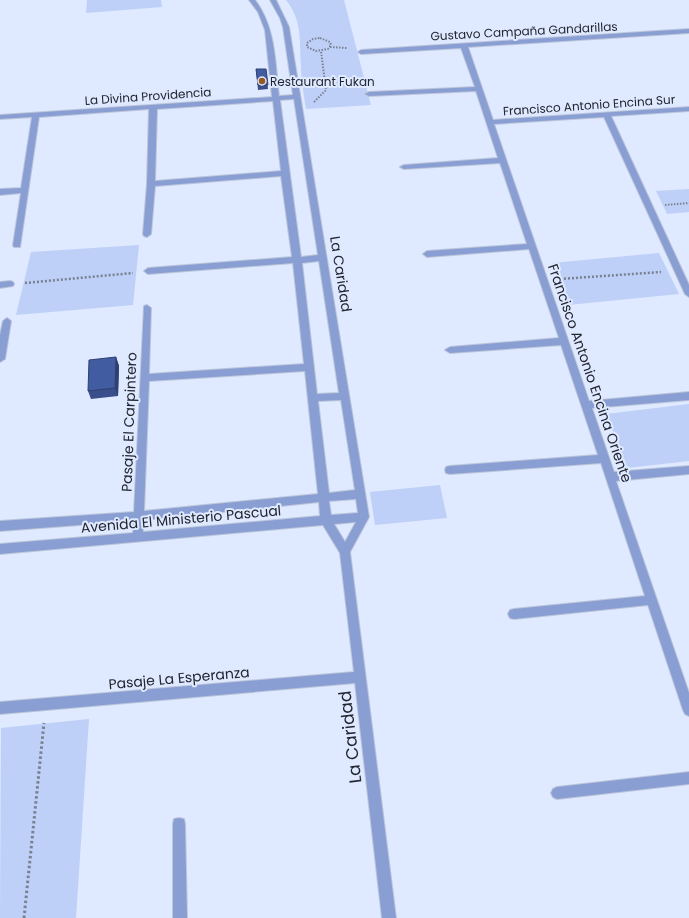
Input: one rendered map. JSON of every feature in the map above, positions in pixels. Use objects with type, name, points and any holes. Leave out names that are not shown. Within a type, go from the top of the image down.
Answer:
[{"type":"street","name":"La Caridad","points":[[252,0],[261,12],[268,30],[285,174],[298,260],[326,521],[345,552],[389,918]]},
{"type":"street","name":"La Caridad","points":[[272,0],[283,18],[286,27],[364,518]]},
{"type":"street","name":"Gustavo Campaña Gandarillas","points":[[361,52],[689,32]]},
{"type":"street","name":"Francisco Antonio Encina Oriente","points":[[464,45],[689,710]]},
{"type":"street","points":[[369,94],[479,89]]},
{"type":"street","name":"La Divina Providencia","points":[[0,117],[297,97]]},
{"type":"street","points":[[147,234],[153,107]]},
{"type":"street","name":"Francisco Antonio Encina Sur","points":[[490,122],[689,109]]},
{"type":"street","points":[[17,245],[36,114]]},
{"type":"street","points":[[606,114],[689,294]]},
{"type":"street","points":[[404,167],[503,160]]},
{"type":"street","points":[[150,184],[285,174]]},
{"type":"street","points":[[0,192],[25,190]]},
{"type":"street","points":[[427,254],[532,246]]},
{"type":"street","points":[[148,271],[323,258]]},
{"type":"street","points":[[0,285],[10,284]]},
{"type":"street","name":"Pasaje El Carpintero","points":[[138,537],[147,308]]},
{"type":"street","points":[[0,359],[7,321]]},
{"type":"street","points":[[450,350],[564,341]]},
{"type":"street","points":[[145,378],[309,367]]},
{"type":"street","points":[[312,398],[345,396]]},
{"type":"street","points":[[586,405],[689,396]]},
{"type":"street","points":[[450,470],[604,459]]},
{"type":"street","points":[[610,477],[689,470]]},
{"type":"street","name":"Avenida El Ministerio Pascual","points":[[0,526],[139,516],[360,494]]},
{"type":"street","points":[[345,552],[364,518]]},
{"type":"street","name":"Avenida El Ministerio Pascual","points":[[0,549],[364,518]]},
{"type":"street","points":[[514,614],[652,600]]},
{"type":"street","name":"Pasaje La Esperanza","points":[[0,708],[360,677]]},
{"type":"street","points":[[557,793],[689,778]]},
{"type":"street","points":[[178,824],[180,918]]},
{"type":"path","points":[[316,38],[330,42],[330,47],[320,51],[309,49],[307,47],[307,43],[316,38]]},
{"type":"path","points":[[299,108],[314,102],[326,90],[320,51]]},
{"type":"path","points":[[648,206],[689,203]]},
{"type":"path","points":[[10,284],[148,271]]},
{"type":"path","points":[[544,280],[678,271]]},
{"type":"path","points":[[24,918],[46,704]]},
{"type":"shaded area","points":[[87,0],[161,0],[162,7],[86,13]]},
{"type":"shaded area","points":[[286,0],[344,0],[371,105],[306,109],[298,23]]},
{"type":"shaded area","points":[[689,189],[689,212],[667,214],[656,191]]},
{"type":"shaded area","points":[[139,245],[133,305],[16,315],[31,252]]},
{"type":"shaded area","points":[[659,253],[679,294],[568,305],[552,263]]},
{"type":"shaded area","points":[[689,404],[689,461],[627,468],[606,414]]},
{"type":"shaded area","points":[[440,485],[447,518],[375,525],[370,492]]},
{"type":"shaded area","points":[[89,719],[76,918],[0,918],[1,728]]},
{"type":"building","name":"Restaurant Fukan","points":[[256,69],[266,69],[268,85],[258,85]]},
{"type":"building","points":[[116,357],[115,388],[88,391],[89,360]]},
{"type":"place","name":"Restaurant Fukan","points":[[262,81]]}]
